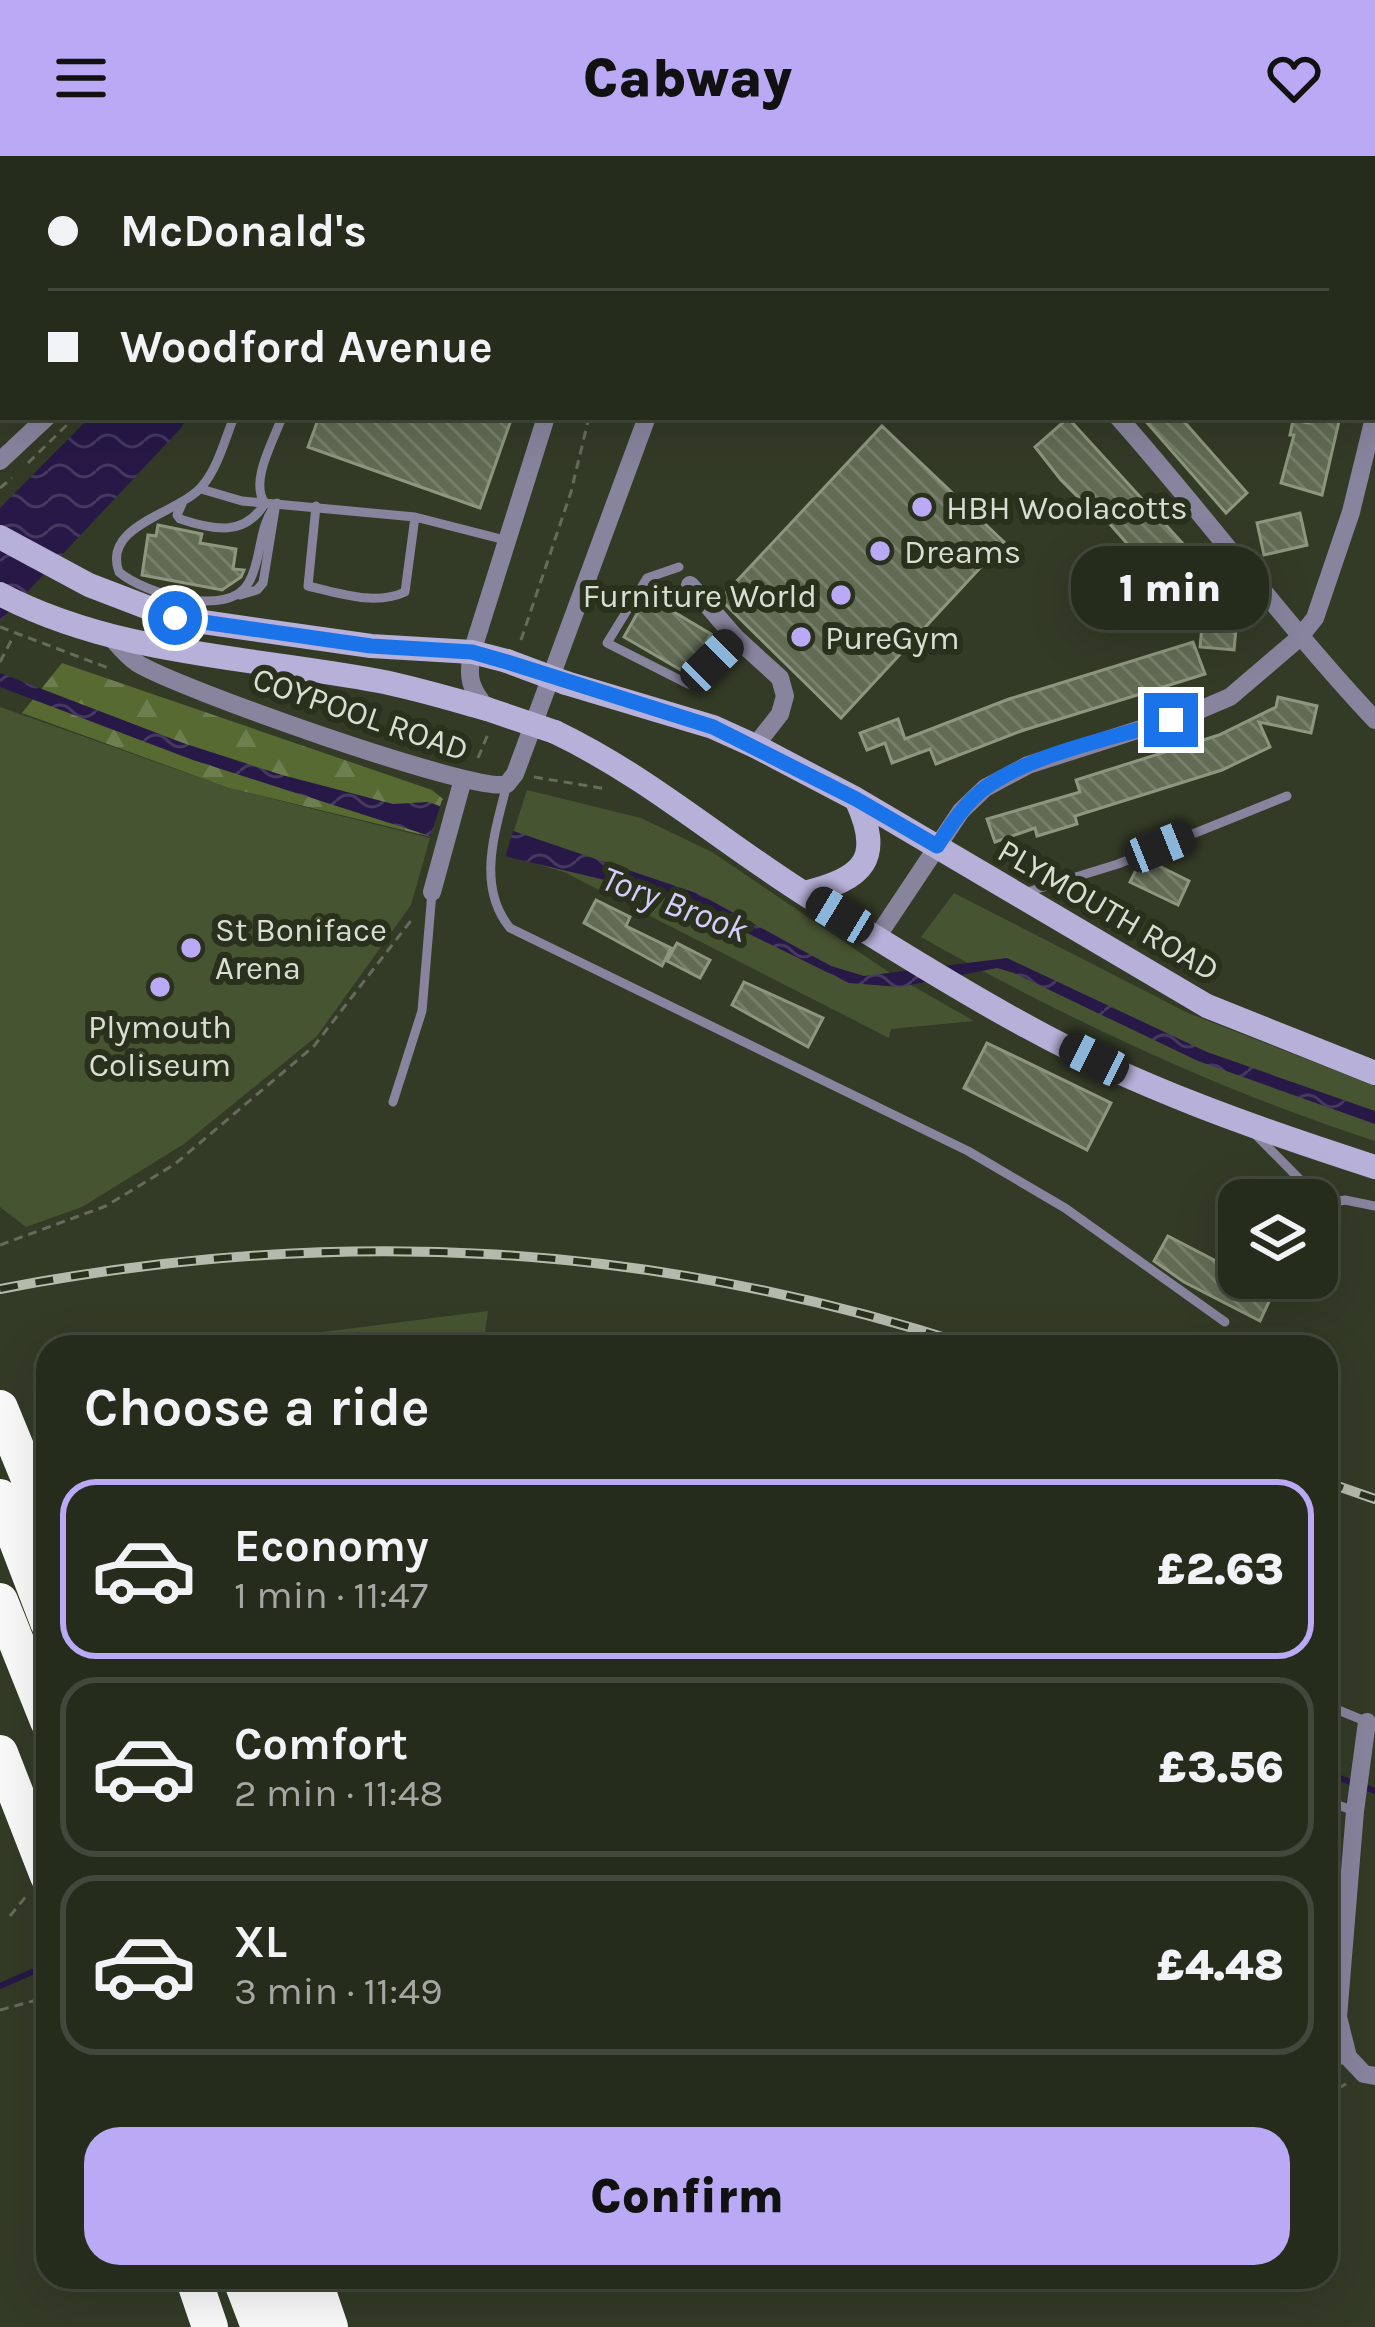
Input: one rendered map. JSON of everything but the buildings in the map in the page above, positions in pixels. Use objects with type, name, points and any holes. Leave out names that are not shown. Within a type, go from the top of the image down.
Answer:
[{"type":"highway","points":[[0,1408],[36,1496]]},
{"type":"highway","points":[[0,1496],[36,1590]]},
{"type":"highway","points":[[0,1601],[36,1691]]},
{"type":"highway","points":[[0,1753],[36,1845]]},
{"type":"highway","points":[[197,2289],[210,2327]]},
{"type":"highway","points":[[245,2289],[259,2327]]},
{"type":"highway","points":[[282,2289],[296,2327]]},
{"type":"highway","points":[[317,2289],[330,2327]]},
{"type":"main road","name":"PLYMOUTH ROAD","points":[[0,537],[55,568],[175,618],[371,646],[513,652],[566,683],[679,716],[755,746],[856,799],[1207,1006],[1375,1073]]},
{"type":"main road","points":[[0,594],[35,612],[179,651],[378,681],[488,719],[555,732],[673,800],[804,893],[1029,1028],[1244,1123],[1375,1166]]},
{"type":"main road","points":[[804,893],[840,885],[861,870],[869,828],[856,799]]},
{"type":"street","points":[[0,461],[44,420]]},
{"type":"street","name":"COYPOOL ROAD","points":[[488,719],[468,677],[472,652],[545,420]]},
{"type":"street","points":[[511,779],[646,420]]},
{"type":"street","points":[[1121,420],[1299,638],[1375,720]]},
{"type":"street","points":[[877,937],[961,811],[985,788],[1028,765],[1230,697],[1299,638],[1315,618],[1351,512],[1374,420]]},
{"type":"street","points":[[689,585],[780,678],[785,696],[779,714],[755,746]]},
{"type":"street","name":"COYPOOL ROAD","points":[[108,633],[137,663],[368,751],[497,788],[511,779]]},
{"type":"street","points":[[432,892],[464,779]]},
{"type":"street","points":[[1371,1724],[1354,1810],[1338,2017],[1348,2057],[1364,2074],[1375,2076]]},
{"type":"lane","points":[[233,420],[201,489],[128,535],[116,555],[119,572],[161,595],[193,600],[232,595],[251,579],[271,503]]},
{"type":"lane","points":[[271,503],[259,495],[259,482],[281,420]]},
{"type":"lane","points":[[201,489],[271,503],[415,517],[505,540]]},
{"type":"lane","points":[[184,502],[178,509],[180,519],[225,529],[249,524],[271,503]]},
{"type":"lane","points":[[316,506],[308,586],[354,596],[391,598],[405,592],[415,517]]},
{"type":"lane","points":[[679,567],[646,578],[607,643],[688,684],[735,637]]},
{"type":"lane","points":[[511,779],[489,872],[498,913],[510,928],[968,1151],[1065,1208],[1225,1322]]},
{"type":"lane","points":[[1019,895],[1118,864],[1287,796]]},
{"type":"lane","points":[[393,1102],[422,1011],[432,892]]},
{"type":"lane","points":[[1244,1123],[1299,1179]]},
{"type":"lane","points":[[1338,1201],[1375,1206]]},
{"type":"lane","points":[[1338,1710],[1371,1724]]},
{"type":"lane","points":[[1338,1805],[1354,1810]]},
{"type":"lane","points":[[1338,2061],[1348,2057]]},
{"type":"path","points":[[513,652],[572,492],[588,420]]},
{"type":"path","points":[[0,628],[14,634],[0,662]]},
{"type":"path","points":[[464,779],[482,750],[488,719]]},
{"type":"path","points":[[511,779],[605,789]]},
{"type":"path","points":[[0,1245],[106,1206],[175,1164],[314,1046],[411,920]]},
{"type":"path","points":[[0,2010],[36,2000]]},
{"type":"green space","points":[[62,663],[432,790],[443,799],[432,837],[229,788],[22,713]]},
{"type":"green space","name":"St Boniface Arena","points":[[0,707],[229,788],[430,838],[411,905],[317,1036],[184,1144],[82,1207],[26,1227],[0,1207]]},
{"type":"green space","points":[[527,790],[641,818],[712,852],[890,973],[974,1021],[891,1029],[889,1038],[564,872],[506,855]]},
{"type":"green space","points":[[954,893],[1188,1013],[1375,1086],[1375,1141],[1258,1099],[1143,1050],[921,937]]},
{"type":"green space","points":[[488,1311],[485,1335],[299,1335]]},
{"type":"water","points":[[87,420],[185,420],[0,621],[0,508]]},
{"type":"water","points":[[0,673],[282,775],[393,804],[428,802],[699,894],[831,966],[864,976],[1007,958],[1207,1052],[1375,1111],[1375,1124],[1198,1061],[1014,973],[997,968],[900,987],[849,983],[690,905],[643,889],[458,845],[193,760],[0,687]]},
{"type":"pier","points":[[442,800],[515,825],[505,858],[430,838]]},
{"type":"waterway","points":[[1338,1777],[1375,1791]]},
{"type":"waterway","points":[[0,1986],[36,1970]]},
{"type":"railway","points":[[0,1289],[247,1256],[369,1251],[491,1254],[612,1265],[732,1284],[934,1335]]},
{"type":"railway","points":[[1338,1486],[1375,1499]]},
{"type":"place","name":"HBH Woolacotts","points":[[922,507]]},
{"type":"place","name":"Dreams","points":[[880,551]]},
{"type":"place","name":"Furniture World","points":[[841,595]]},
{"type":"place","name":"PureGym","points":[[801,637]]},
{"type":"place","name":"St Boniface Arena","points":[[191,948]]},
{"type":"place","name":"Plymouth Coliseum","points":[[160,987]]},
{"type":"route","points":[[175,618],[371,646],[472,652],[507,662],[713,727],[937,846],[961,811],[985,788],[1028,765],[1171,720]]},
{"type":"water label","name":"Tory Brook","points":[[675,903]]}]
